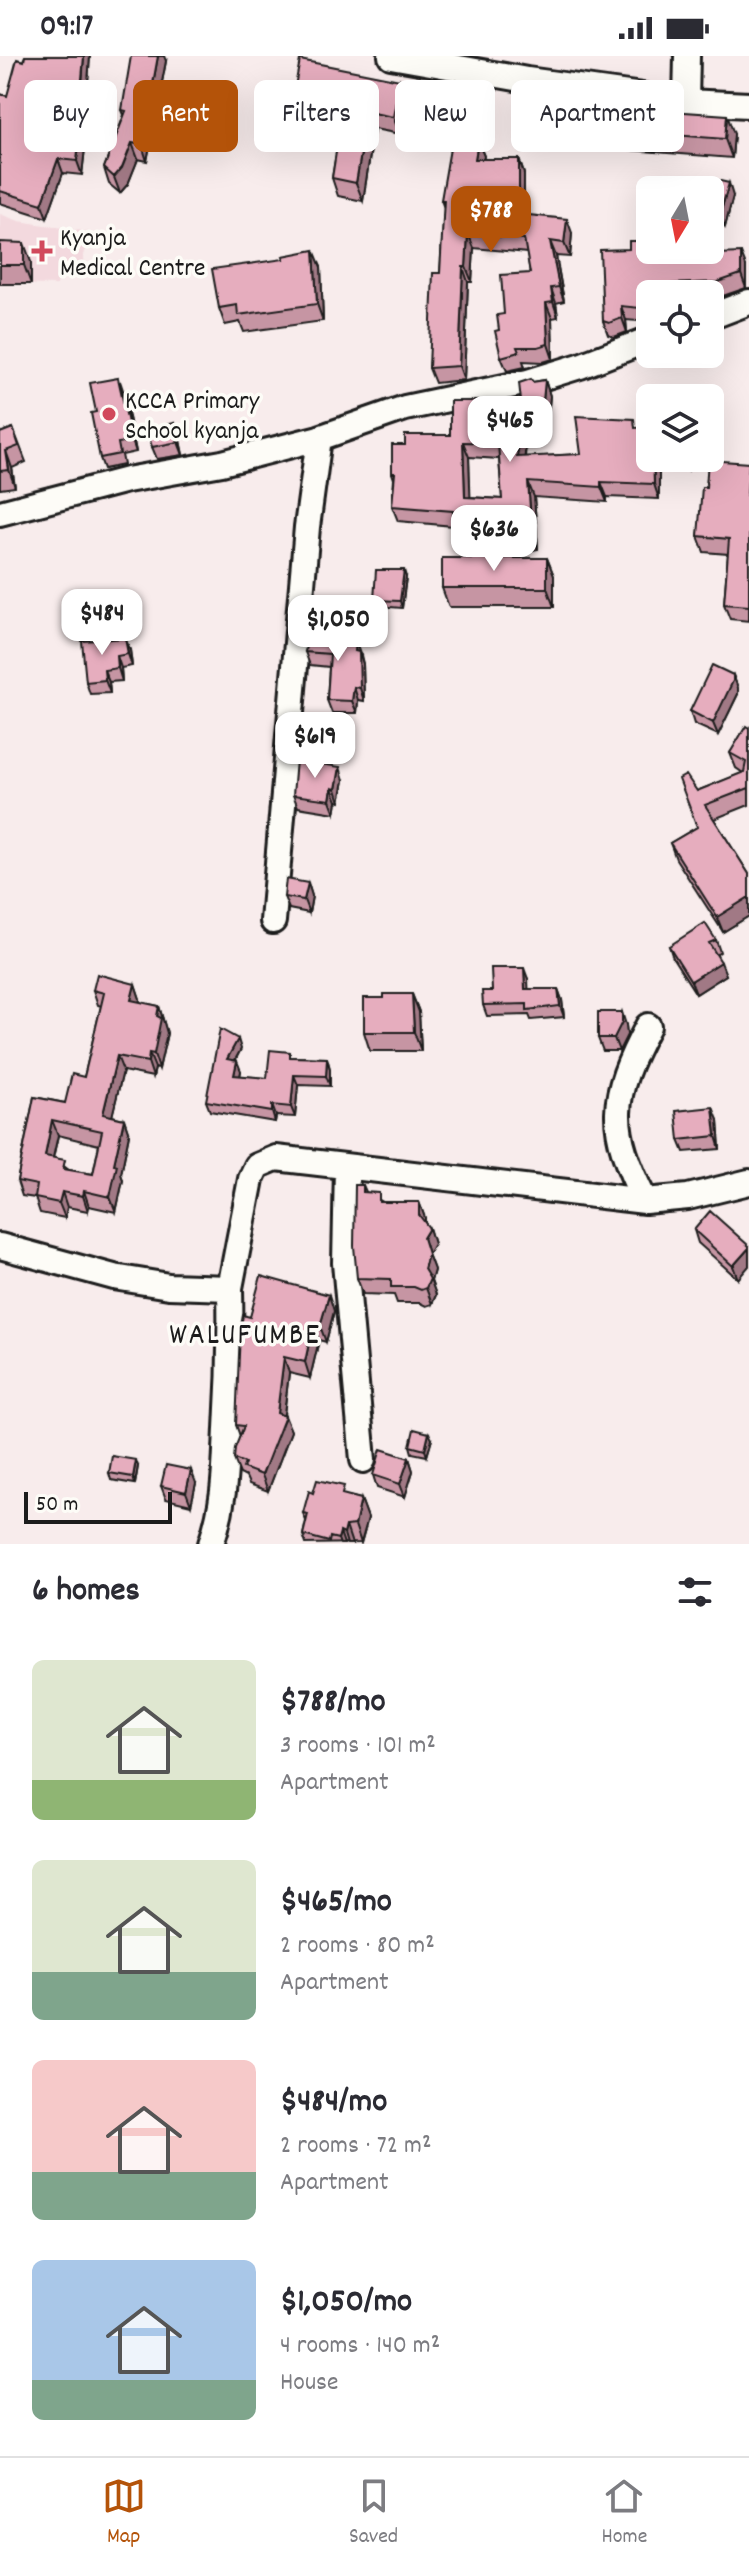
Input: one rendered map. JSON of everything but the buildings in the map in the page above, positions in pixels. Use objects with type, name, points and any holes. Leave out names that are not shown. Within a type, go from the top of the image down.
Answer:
[{"type":"street","points":[[391,56],[526,68],[686,102],[749,105]]},
{"type":"street","points":[[686,102],[687,56]]},
{"type":"street","points":[[724,312],[749,302]]},
{"type":"street","points":[[0,513],[67,494],[222,463],[319,438],[405,408],[528,382],[636,344]]},
{"type":"street","points":[[273,921],[307,527],[319,438]]},
{"type":"street","points":[[645,1201],[619,1142],[618,1113],[622,1078],[648,1026]]},
{"type":"street","points":[[211,1544],[222,1511],[225,1484],[231,1358],[230,1288],[251,1179],[257,1166],[276,1158],[645,1201],[688,1197],[749,1182]]},
{"type":"street","points":[[347,1167],[345,1263],[363,1460]]},
{"type":"street","points":[[0,1246],[114,1277],[169,1286],[230,1288]]},
{"type":"shaded area","name":"Kyanja Medical Centre","points":[[0,214],[19,221],[89,232],[80,275],[59,270],[57,285],[0,284]]},
{"type":"place","name":"Kyanja Medical Centre","points":[[42,251]]},
{"type":"place","name":"KCCA Primary School kyanja","points":[[109,414]]},
{"type":"district","name":"WALUFUMBE","points":[[245,1333]]}]
